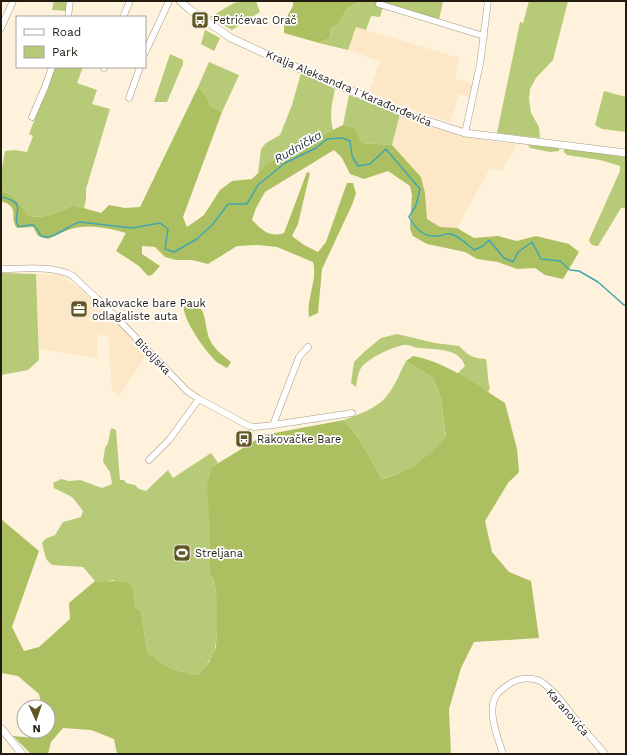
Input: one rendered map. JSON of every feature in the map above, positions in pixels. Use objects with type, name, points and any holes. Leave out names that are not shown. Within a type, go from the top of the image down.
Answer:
[{"type":"street","points":[[1,28],[13,1]]},
{"type":"street","points":[[68,16],[70,1]]},
{"type":"street","points":[[124,16],[130,1]]},
{"type":"street","points":[[146,51],[169,1]]},
{"type":"street","points":[[466,133],[480,64],[488,1]]},
{"type":"street","name":"Kralja Aleksandra I Karađorđevića","points":[[182,2],[231,38],[406,114],[466,133],[626,153]]},
{"type":"street","points":[[379,4],[484,36]]},
{"type":"street","points":[[32,117],[45,88],[52,68]]},
{"type":"street","points":[[129,98],[140,68]]},
{"type":"street","name":"Bitoljska","points":[[1,269],[55,270],[66,272],[73,276],[114,315],[187,391],[243,423],[255,427],[352,413]]},
{"type":"street","points":[[273,425],[299,357],[308,347]]},
{"type":"street","points":[[149,460],[169,440],[199,399]]},
{"type":"street","name":"Karanovića","points":[[503,754],[492,714],[494,703],[497,694],[516,680],[526,678],[539,681],[550,689],[605,754]]},
{"type":"street","points":[[1,728],[22,754]]},
{"type":"shaded area","points":[[356,27],[460,58],[455,79],[473,84],[470,97],[459,94],[450,122],[398,105],[369,92],[380,61],[348,50]]},
{"type":"shaded area","points":[[400,114],[459,134],[486,141],[517,144],[502,171],[490,168],[457,228],[440,227],[427,219],[425,193],[421,177],[392,145]]},
{"type":"shaded area","points":[[36,274],[60,275],[67,279],[108,313],[148,353],[119,396],[112,390],[108,336],[97,335],[97,358],[39,349]]},
{"type":"green space","points":[[54,1],[68,1],[66,11],[52,10]]},
{"type":"green space","points":[[256,1],[260,12],[232,30],[210,17],[234,3]]},
{"type":"green space","points":[[293,1],[359,1],[346,10],[339,23],[331,28],[330,38],[319,43],[284,33],[284,22],[293,6]]},
{"type":"green space","points":[[359,1],[443,1],[439,20],[383,7],[380,17],[371,16],[366,30],[356,27],[348,50],[319,43],[330,38],[331,28],[339,23],[346,10]]},
{"type":"green space","points":[[529,1],[568,1],[553,60],[536,78],[530,89],[529,99],[531,113],[539,127],[540,138],[497,133],[520,22],[523,23]]},
{"type":"green space","points":[[205,30],[220,38],[214,51],[201,44]]},
{"type":"green space","points":[[170,54],[183,60],[183,64],[167,102],[154,102]]},
{"type":"green space","points":[[209,62],[239,75],[222,112],[210,106],[207,97],[198,87]]},
{"type":"green space","points":[[55,68],[83,68],[77,83],[97,90],[92,104],[110,109],[86,189],[84,208],[73,205],[52,215],[29,216],[13,196],[1,190],[1,174],[5,151],[15,150],[27,152],[33,136],[29,134]]},
{"type":"green space","points":[[301,73],[335,89],[331,114],[333,130],[284,154],[258,173],[261,149],[266,143],[280,135],[292,105]]},
{"type":"green space","points":[[198,87],[207,97],[210,106],[222,112],[183,217],[187,227],[204,215],[220,190],[232,181],[252,179],[267,164],[343,125],[355,128],[362,143],[392,145],[421,177],[425,193],[427,219],[440,227],[457,228],[474,238],[498,236],[517,241],[536,236],[569,244],[579,252],[563,279],[545,275],[535,268],[517,269],[498,262],[477,259],[465,252],[427,244],[413,236],[410,229],[412,195],[410,186],[388,171],[364,179],[350,174],[342,158],[334,150],[265,192],[256,208],[252,220],[270,234],[284,233],[307,172],[310,173],[298,224],[292,236],[304,245],[318,252],[326,242],[347,183],[353,183],[356,193],[352,205],[322,269],[318,313],[309,317],[309,303],[314,276],[313,262],[277,247],[258,245],[237,246],[208,264],[192,260],[176,260],[165,257],[155,247],[142,246],[142,254],[160,266],[152,275],[148,276],[139,266],[116,251],[126,233],[99,227],[79,227],[65,231],[48,239],[38,236],[33,227],[17,228],[13,210],[1,201],[1,190],[13,196],[29,216],[52,215],[73,205],[101,213],[109,205],[125,208],[140,207]]},
{"type":"green space","points":[[604,91],[626,97],[626,132],[602,129],[595,125]]},
{"type":"green space","points":[[349,95],[400,114],[392,145],[362,143],[355,128],[343,125]]},
{"type":"green space","points":[[528,145],[559,148],[559,151],[550,152],[530,148]]},
{"type":"green space","points":[[564,148],[626,157],[626,208],[621,208],[598,246],[592,245],[589,240],[620,171],[620,166],[600,160],[567,155],[564,152]]},
{"type":"green space","points":[[1,273],[36,274],[39,360],[28,370],[1,375]]},
{"type":"green space","points":[[192,302],[201,309],[211,342],[220,353],[231,362],[227,368],[214,359],[202,345],[191,328],[184,313],[184,307]]},
{"type":"green space","points":[[397,334],[435,343],[459,346],[471,356],[486,359],[490,388],[488,392],[457,374],[465,366],[458,355],[452,352],[417,348],[406,345],[399,346],[369,360],[360,370],[356,387],[351,383],[354,362],[381,338]]},
{"type":"green space","points":[[413,356],[437,363],[461,375],[505,403],[517,449],[519,472],[508,483],[485,521],[492,552],[509,572],[531,581],[539,638],[474,642],[461,668],[449,709],[451,754],[117,754],[114,739],[91,730],[63,728],[56,736],[56,699],[40,699],[39,694],[18,676],[1,673],[1,519],[39,551],[12,627],[24,651],[39,647],[70,619],[69,603],[95,581],[120,581],[129,583],[133,589],[136,608],[141,612],[147,652],[171,669],[192,675],[199,674],[209,662],[216,647],[216,592],[214,581],[210,574],[210,533],[207,486],[212,467],[264,435],[344,420],[359,439],[382,479],[393,476],[410,468],[431,452],[446,437],[441,398],[433,378],[406,361]]},
{"type":"green space","points":[[406,361],[433,378],[441,398],[446,438],[422,461],[403,472],[382,479],[359,439],[344,420],[368,410],[381,402],[392,388]]},
{"type":"green space","points":[[111,428],[116,430],[120,480],[124,480],[126,483],[135,485],[139,489],[146,491],[168,470],[173,478],[211,453],[218,463],[212,467],[210,574],[214,582],[216,595],[217,635],[215,648],[210,659],[199,674],[192,675],[171,669],[147,652],[141,612],[136,608],[133,589],[113,580],[104,583],[95,581],[83,567],[52,565],[46,559],[42,543],[45,539],[55,535],[63,522],[81,517],[83,511],[72,497],[54,488],[53,483],[61,479],[69,481],[80,480],[102,488],[112,484],[110,472],[103,462],[105,448],[108,443]]},
{"type":"green space","points":[[16,739],[54,739],[51,742],[48,754],[31,754]]},
{"type":"waterway","name":"Rudnička","points":[[1,197],[10,199],[17,205],[18,209],[16,221],[18,226],[33,225],[41,236],[46,237],[56,235],[80,222],[132,228],[160,223],[168,229],[165,249],[174,252],[197,239],[213,224],[228,204],[247,204],[258,185],[285,163],[316,148],[327,139],[342,138],[350,141],[352,156],[358,166],[370,164],[386,149],[420,189],[416,205],[409,217],[414,225],[424,234],[433,236],[451,234],[474,250],[483,246],[489,240],[504,258],[513,262],[518,252],[532,242],[541,259],[560,261],[570,270],[579,271],[598,282],[624,305],[626,305]]},
{"type":"place","name":"Petrićevac Orač","points":[[200,20]]},
{"type":"place","name":"Rakovacke bare Pauk odlagaliste auta","points":[[79,309]]},
{"type":"place","name":"Rakovačke Bare","points":[[244,439]]},
{"type":"place","name":"Streljana","points":[[182,553]]}]
